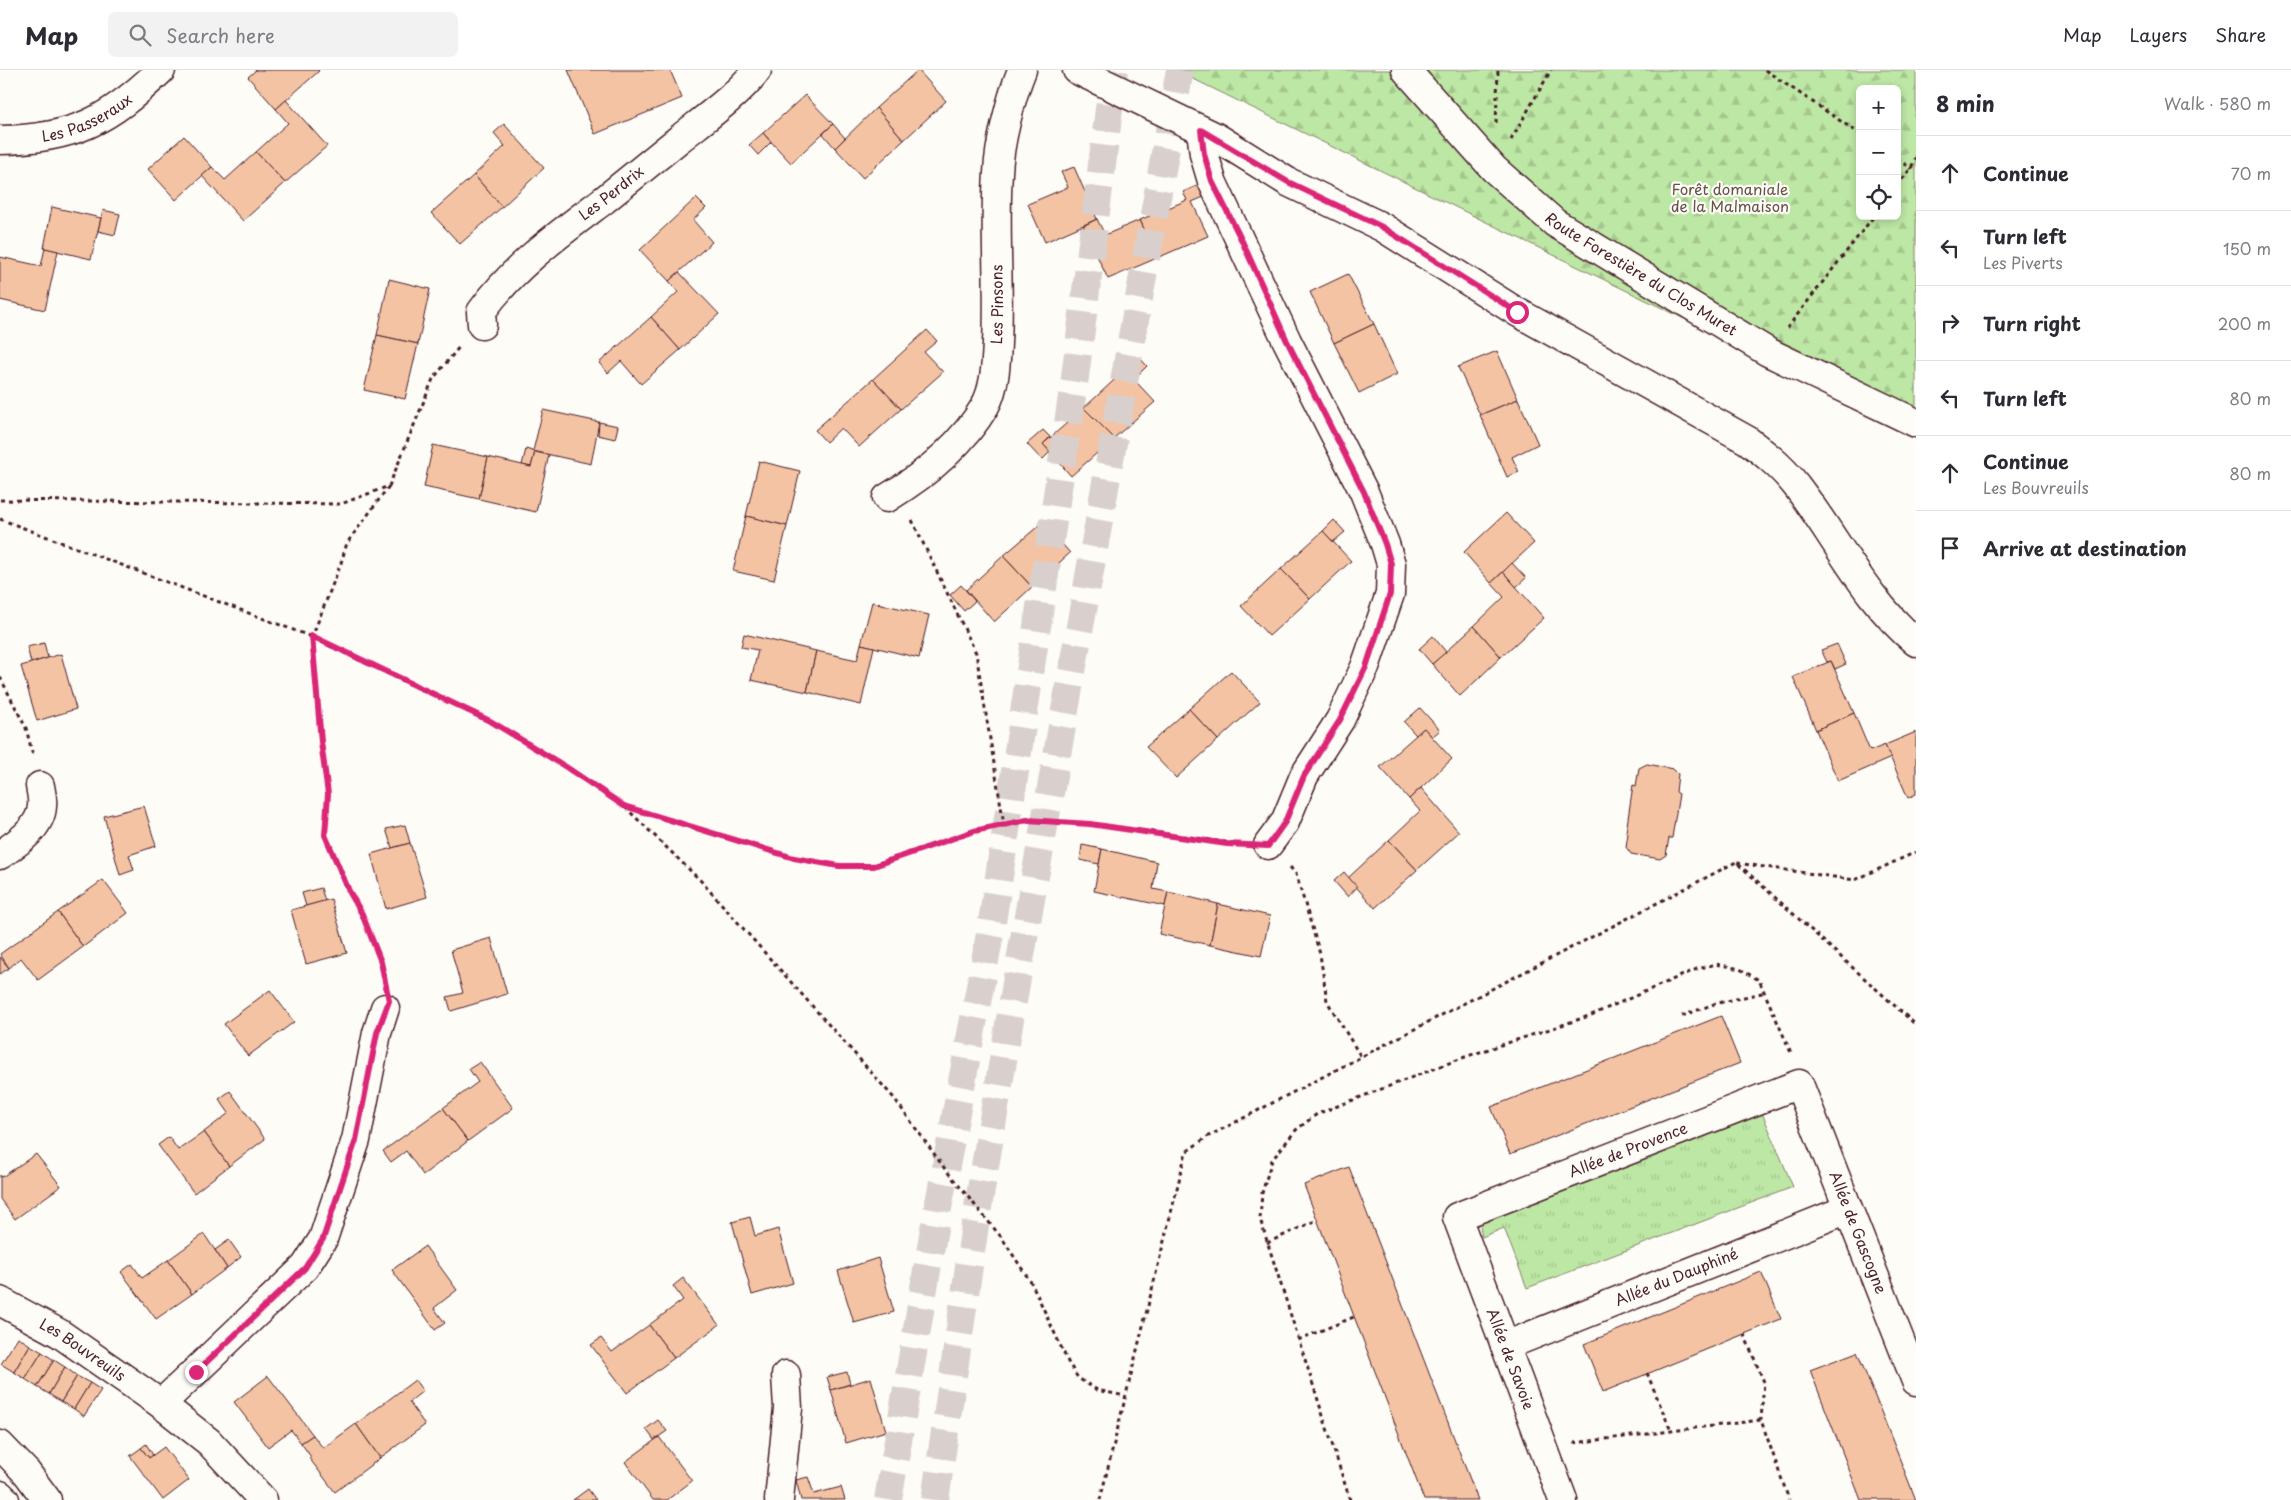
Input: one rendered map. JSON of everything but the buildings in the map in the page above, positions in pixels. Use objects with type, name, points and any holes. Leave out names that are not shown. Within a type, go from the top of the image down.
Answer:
[{"type":"street","name":"Les Passeraux","points":[[0,140],[44,137],[75,129],[104,117],[134,96],[161,70]]},
{"type":"street","name":"Les Perdrix","points":[[482,325],[481,312],[500,286],[547,243],[744,87],[757,70]]},
{"type":"street","name":"Les Pinsons","points":[[892,494],[924,473],[955,444],[986,405],[993,382],[999,306],[998,172],[1005,131],[1022,70]]},
{"type":"street","points":[[1077,70],[1201,130],[1288,182],[1382,227],[1517,312],[1747,440],[1778,464],[1794,483],[1838,543],[1854,572],[1884,611],[1916,642]]},
{"type":"street","name":"Route Forestière du Clos Muret","points":[[1406,70],[1494,169],[1555,223],[1768,352],[1916,423]]},
{"type":"street","points":[[1201,130],[1204,154],[1212,181],[1242,241],[1287,341],[1364,492],[1391,564],[1390,594],[1366,667],[1340,720],[1304,776],[1285,822],[1268,846]]},
{"type":"street","points":[[0,855],[17,844],[37,824],[42,807],[40,786]]},
{"type":"street","points":[[161,1404],[298,1274],[323,1239],[356,1140],[377,1033],[385,1008]]},
{"type":"street","name":"Allée de Gascogne","points":[[1799,1084],[1916,1381]]},
{"type":"street","name":"Allée de Provence","points":[[1457,1217],[1799,1084]]},
{"type":"street","name":"Allée du Dauphiné","points":[[1505,1346],[1848,1210]]},
{"type":"street","name":"Allée de Savoie","points":[[1457,1217],[1563,1500]]},
{"type":"street","name":"Les Bouvreuils","points":[[0,1301],[59,1333],[161,1404],[209,1442],[263,1500]]},
{"type":"street","points":[[779,1500],[788,1408],[786,1375]]},
{"type":"street","points":[[0,1446],[27,1473],[48,1500]]},
{"type":"street","points":[[0,1495],[5,1500]]},
{"type":"path","points":[[1494,169],[1498,70]]},
{"type":"path","points":[[1494,169],[1550,70]]},
{"type":"path","points":[[1765,70],[1856,131]]},
{"type":"path","points":[[1901,181],[1911,168],[1916,157]]},
{"type":"path","points":[[1901,162],[1911,168]]},
{"type":"path","points":[[1911,168],[1916,165]]},
{"type":"path","points":[[1768,352],[1871,220]]},
{"type":"path","points":[[385,1008],[389,1001],[381,962],[362,914],[349,891],[325,835],[328,794],[321,742],[312,636],[341,563],[346,543],[389,486],[433,379],[458,348],[482,325]]},
{"type":"path","points":[[0,500],[341,504],[389,486]]},
{"type":"path","points":[[892,494],[976,653],[1004,825]]},
{"type":"path","points":[[0,519],[312,636],[492,722],[566,767],[624,806],[701,881],[894,1098],[945,1169],[1011,1252],[1032,1284],[1068,1362],[1078,1378],[1097,1390],[1125,1396]]},
{"type":"path","points":[[0,677],[26,728],[40,786]]},
{"type":"path","points":[[624,806],[794,858],[839,866],[874,866],[974,831],[1027,820],[1090,824],[1227,844],[1268,846],[1296,874],[1320,954],[1326,1001],[1361,1057]]},
{"type":"path","points":[[1100,1500],[1186,1152],[1207,1137],[1736,862],[1855,880],[1916,852]]},
{"type":"path","points":[[1736,862],[1916,1025]]},
{"type":"path","points":[[1350,1500],[1260,1219],[1262,1193],[1272,1160],[1296,1130],[1317,1114],[1462,1058],[1589,1016],[1697,969],[1716,964],[1740,969],[1759,980],[1766,992],[1799,1072],[1799,1084]]},
{"type":"path","points":[[1682,1016],[1714,1004],[1766,992]]},
{"type":"path","points":[[1267,1243],[1317,1220]]},
{"type":"path","points":[[1298,1340],[1354,1317]]},
{"type":"path","points":[[1744,1334],[1764,1382],[1761,1420],[1789,1500]]},
{"type":"path","points":[[1647,1373],[1671,1431]]},
{"type":"path","points":[[1543,1446],[1761,1420]]},
{"type":"green space","name":"Forêt domaniale de la Malmaison","points":[[1175,70],[1916,70],[1916,435],[1795,373]]},
{"type":"green space","points":[[1760,1108],[1793,1187],[1527,1288],[1504,1228],[1482,1237],[1480,1227],[1485,1219]]},
{"type":"tunnel","points":[[888,1500],[934,1229],[991,929],[1075,377],[1114,70]]},
{"type":"tunnel","points":[[935,1500],[975,1225],[1019,966],[1180,70]]},
{"type":"route","points":[[196,1372],[305,1268],[323,1239],[334,1212],[356,1140],[366,1098],[377,1033],[389,1001],[381,962],[362,914],[349,891],[325,835],[328,794],[321,742],[312,636],[492,722],[566,767],[624,806],[794,858],[839,866],[874,866],[974,831],[1027,820],[1090,824],[1227,844],[1268,846],[1285,822],[1304,776],[1340,720],[1366,667],[1390,594],[1391,564],[1364,492],[1322,413],[1212,181],[1204,154],[1201,130],[1216,137],[1288,182],[1382,227],[1517,312]]}]
